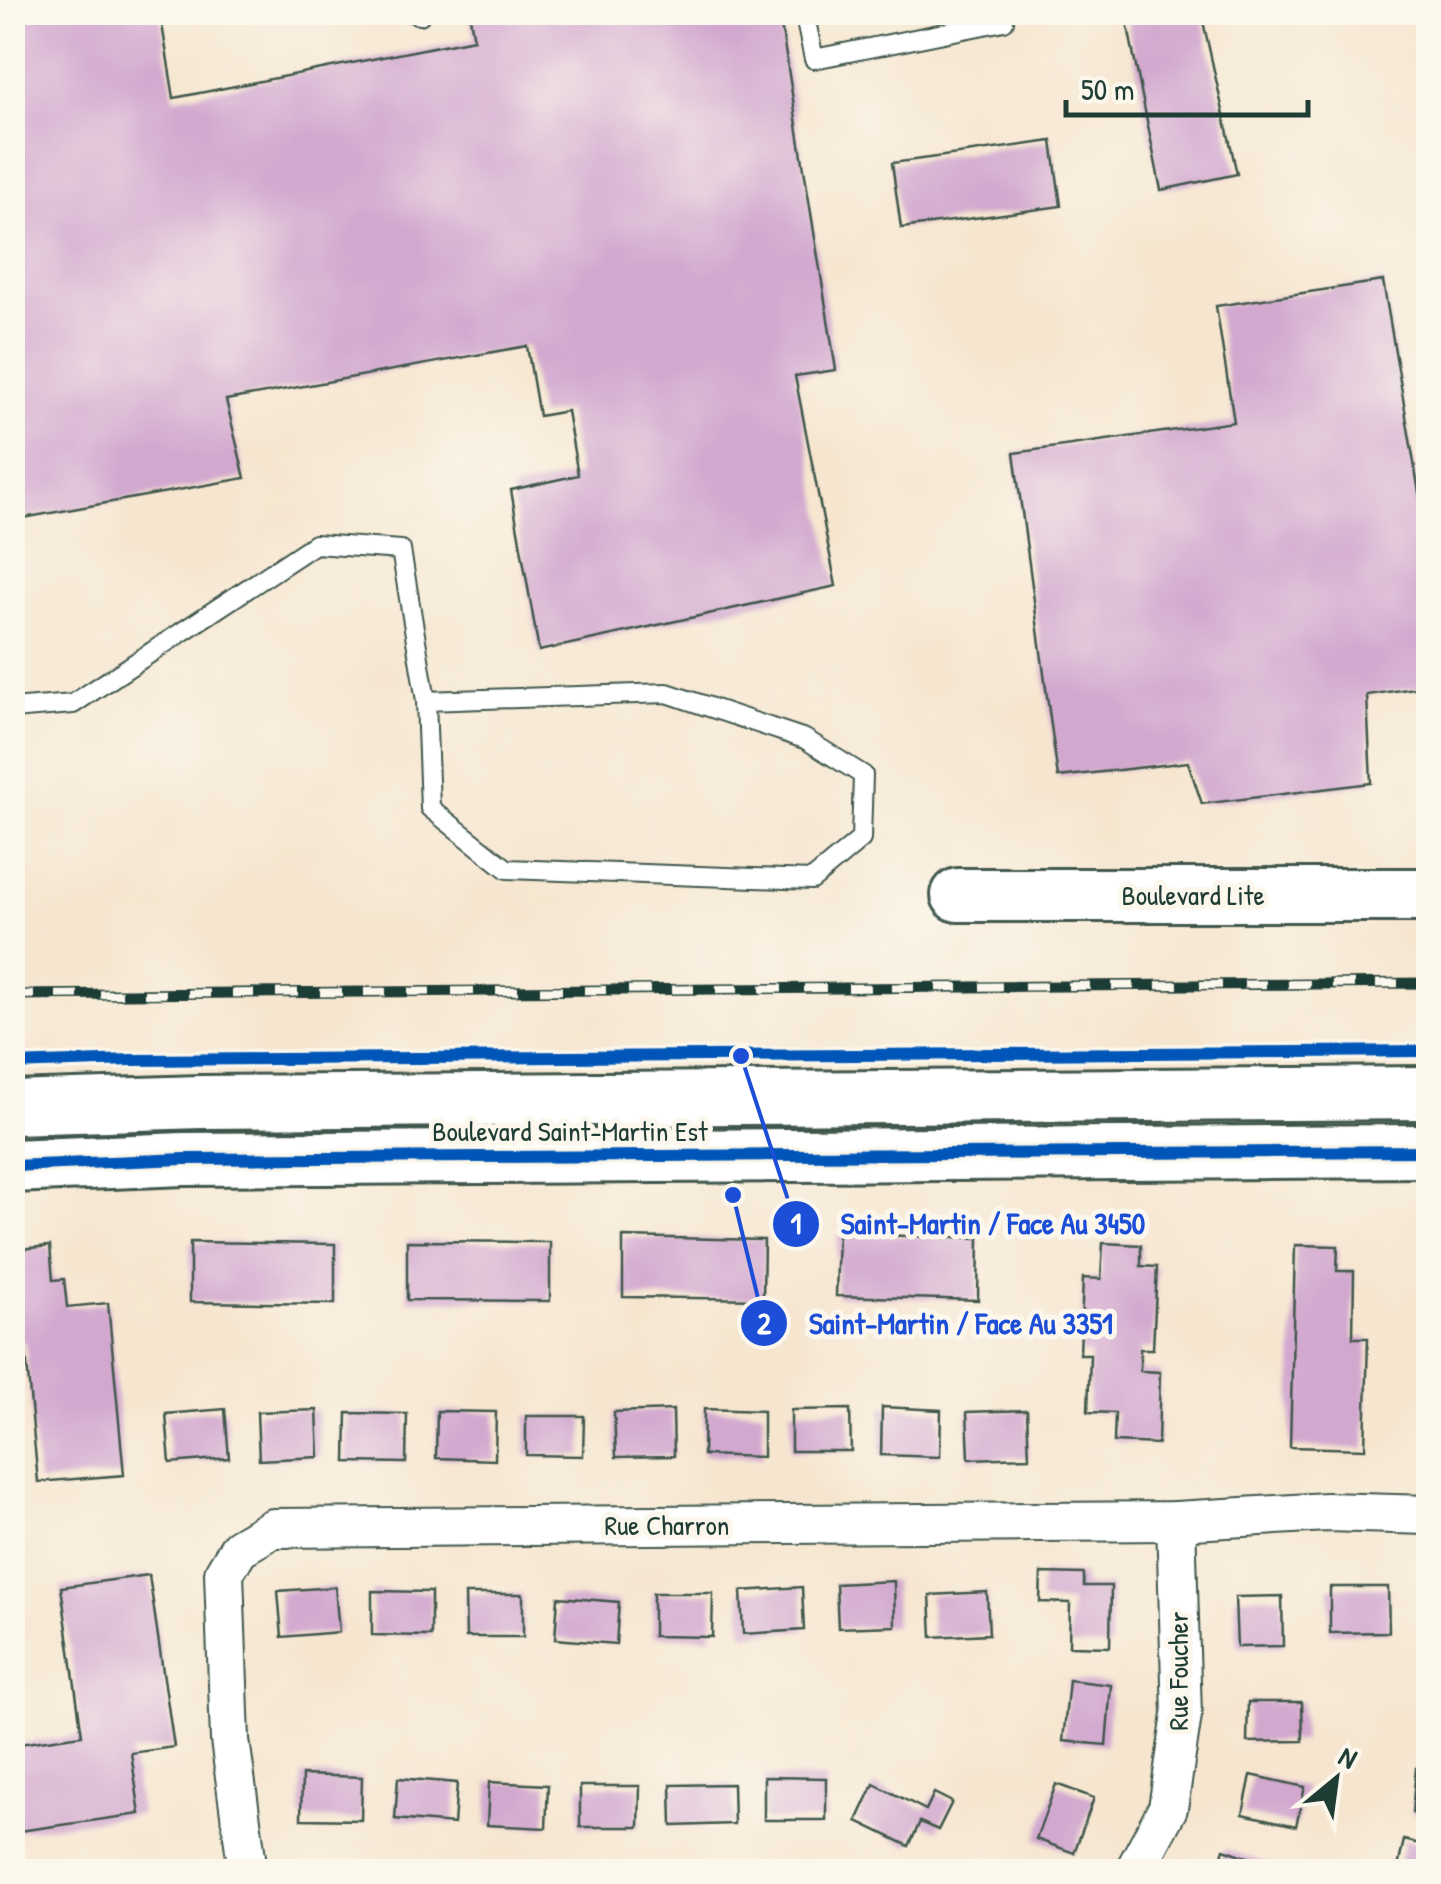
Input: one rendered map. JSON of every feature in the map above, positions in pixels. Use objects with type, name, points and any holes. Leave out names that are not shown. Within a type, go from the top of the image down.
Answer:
[{"type":"main road","name":"Boulevard Lite","points":[[958,894],[1428,895]]},
{"type":"main road","name":"Boulevard Saint-Martin Est","points":[[12,1108],[200,1102],[1428,1093]]},
{"type":"main road","name":"Boulevard Saint-Martin Est","points":[[12,1166],[184,1159],[1428,1151]]},
{"type":"street","name":"Rue Charron","points":[[248,1872],[230,1740],[224,1574],[239,1548],[273,1528],[1176,1521],[1327,1512],[1428,1515]]},
{"type":"street","name":"Rue Foucher","points":[[1134,1872],[1168,1808],[1182,1715],[1176,1521]]},
{"type":"lane","points":[[804,12],[814,60],[1004,22]]},
{"type":"lane","points":[[12,709],[73,704],[315,544],[401,550],[426,701],[430,808],[507,869],[812,880],[861,840],[864,775],[805,739],[668,693],[426,701]]},
{"type":"building","points":[[12,12],[160,12],[174,98],[474,39],[469,12],[779,12],[836,370],[795,376],[836,586],[539,651],[511,490],[578,475],[567,411],[539,416],[527,346],[226,400],[245,478],[12,520]]},
{"type":"building","points":[[1125,12],[1201,12],[1237,174],[1161,190]]},
{"type":"building","points":[[1052,141],[1061,206],[901,228],[892,163]]},
{"type":"building","points":[[1383,281],[1428,545],[1428,686],[1367,695],[1371,783],[1202,804],[1188,762],[1058,777],[1014,453],[1234,422],[1216,306]]},
{"type":"building","points":[[838,1234],[979,1238],[978,1300],[836,1296]]},
{"type":"building","points":[[623,1237],[764,1240],[763,1299],[623,1297]]},
{"type":"building","points":[[407,1241],[550,1242],[550,1301],[407,1300]]},
{"type":"building","points":[[190,1242],[335,1244],[335,1304],[190,1302]]},
{"type":"building","points":[[1103,1243],[1141,1245],[1141,1266],[1157,1267],[1153,1349],[1140,1349],[1140,1371],[1160,1372],[1158,1444],[1114,1442],[1115,1413],[1088,1412],[1090,1354],[1080,1354],[1083,1278],[1101,1279]]},
{"type":"building","points":[[1295,1245],[1338,1246],[1337,1271],[1354,1271],[1353,1338],[1368,1338],[1365,1449],[1290,1447]]},
{"type":"building","points":[[50,1246],[53,1280],[64,1279],[67,1307],[108,1303],[124,1475],[38,1482],[25,1342],[12,1343],[12,1250]]},
{"type":"building","points":[[882,1407],[941,1410],[940,1457],[881,1455]]},
{"type":"building","points":[[225,1409],[229,1458],[170,1463],[166,1414]]},
{"type":"building","points":[[704,1409],[763,1411],[763,1457],[703,1455]]},
{"type":"building","points":[[850,1409],[851,1451],[791,1451],[791,1410]]},
{"type":"building","points":[[317,1410],[319,1457],[259,1460],[257,1412]]},
{"type":"building","points":[[673,1410],[674,1456],[616,1457],[614,1412]]},
{"type":"building","points":[[1027,1410],[1029,1457],[969,1459],[967,1412]]},
{"type":"building","points":[[437,1411],[496,1412],[495,1460],[436,1458]]},
{"type":"building","points":[[347,1413],[407,1414],[406,1463],[346,1462]]},
{"type":"building","points":[[526,1416],[584,1416],[583,1456],[526,1455]]},
{"type":"building","points":[[1041,1573],[1084,1574],[1084,1586],[1111,1586],[1110,1647],[1069,1646],[1070,1603],[1040,1602]]},
{"type":"building","points":[[149,1575],[174,1747],[131,1753],[140,1814],[12,1832],[12,1745],[82,1735],[61,1587]]},
{"type":"building","points":[[894,1581],[895,1626],[838,1628],[836,1584]]},
{"type":"building","points":[[335,1587],[339,1632],[282,1637],[278,1591]]},
{"type":"building","points":[[802,1587],[804,1630],[743,1634],[741,1591]]},
{"type":"building","points":[[1330,1587],[1388,1587],[1389,1632],[1330,1633]]},
{"type":"building","points":[[372,1591],[431,1592],[431,1636],[372,1635]]},
{"type":"building","points":[[987,1592],[989,1634],[932,1637],[930,1595]]},
{"type":"building","points":[[653,1593],[713,1593],[712,1637],[653,1636]]},
{"type":"building","points":[[465,1594],[523,1594],[523,1637],[466,1637]]},
{"type":"building","points":[[1282,1596],[1283,1646],[1237,1647],[1235,1597]]},
{"type":"building","points":[[558,1597],[619,1602],[616,1644],[555,1639]]},
{"type":"building","points":[[1069,1680],[1111,1685],[1106,1745],[1063,1741]]},
{"type":"building","points":[[1422,1697],[1428,1697],[1428,1739],[1423,1739]]},
{"type":"building","points":[[1248,1702],[1302,1702],[1303,1741],[1247,1742]]},
{"type":"building","points":[[1416,1768],[1428,1770],[1428,1815],[1412,1813]]},
{"type":"building","points":[[302,1775],[362,1777],[361,1820],[301,1819]]},
{"type":"building","points":[[1251,1775],[1305,1787],[1296,1826],[1243,1814]]},
{"type":"building","points":[[764,1777],[826,1778],[826,1820],[764,1820]]},
{"type":"building","points":[[398,1778],[457,1783],[454,1824],[395,1819]]},
{"type":"building","points":[[489,1782],[548,1785],[546,1828],[487,1825]]},
{"type":"building","points":[[733,1784],[734,1824],[672,1826],[671,1785]]},
{"type":"building","points":[[874,1784],[926,1810],[934,1793],[952,1802],[938,1830],[920,1822],[909,1846],[857,1821]]},
{"type":"building","points":[[1056,1784],[1094,1798],[1074,1853],[1036,1839]]},
{"type":"building","points":[[580,1786],[640,1786],[639,1827],[580,1827]]},
{"type":"building","points":[[1404,1840],[1428,1846],[1428,1872],[1397,1872]]},
{"type":"building","points":[[1224,1849],[1277,1867],[1275,1872],[1217,1872]]},
{"type":"railway","points":[[12,995],[1428,983]]},
{"type":"cycle path","points":[[12,1064],[1428,1051]]},
{"type":"cycle path","points":[[12,1166],[184,1159],[1428,1151]]},
{"type":"place","name":"Saint-Martin / Face Au 3450","points":[[741,1056]]},
{"type":"place","name":"Saint-Martin / Face Au 3351","points":[[733,1195]]}]
